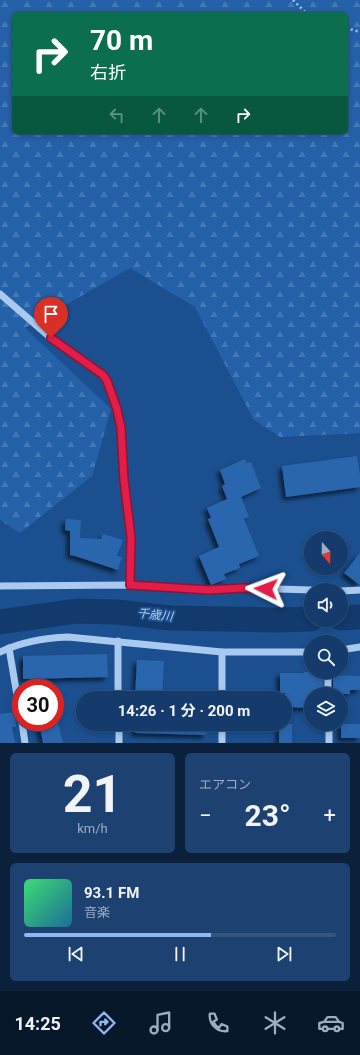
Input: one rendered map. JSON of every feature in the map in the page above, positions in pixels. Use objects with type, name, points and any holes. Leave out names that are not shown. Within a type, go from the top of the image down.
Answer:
[{"type":"street","points":[[0,294],[51,338],[103,375],[107,381],[117,409],[121,428],[124,480],[131,537],[130,585]]},
{"type":"street","points":[[0,586],[130,585],[209,590],[243,588],[304,590]]},
{"type":"street","points":[[348,591],[360,590]]},
{"type":"street","points":[[0,652],[9,648],[48,638],[68,637],[222,652],[304,652]]},
{"type":"street","points":[[118,641],[118,691]]},
{"type":"street","points":[[348,649],[360,647]]},
{"type":"street","points":[[9,648],[14,679]]},
{"type":"street","points":[[222,652],[222,691]]},
{"type":"street","points":[[23,731],[25,743]]},
{"type":"street","points":[[119,731],[119,743]]},
{"type":"street","points":[[222,731],[222,743]]},
{"type":"street","points":[[329,731],[329,743]]},
{"type":"path","points":[[293,0],[305,12]]},
{"type":"path","points":[[348,29],[360,32]]},
{"type":"green space","points":[[0,0],[360,0],[360,433],[280,437],[254,420],[195,307],[130,268],[25,328],[111,409],[92,476],[20,533],[0,520]]},
{"type":"building","points":[[357,456],[360,487],[286,497],[282,466]]},
{"type":"building","points":[[245,459],[247,463],[251,462],[261,488],[241,497],[249,517],[244,519],[259,556],[239,564],[240,568],[224,574],[226,579],[211,585],[199,556],[219,547],[208,519],[211,518],[207,508],[227,499],[222,486],[225,484],[220,470]]},
{"type":"building","points":[[66,519],[81,520],[80,538],[101,539],[103,534],[123,540],[117,556],[122,557],[118,570],[70,555],[70,531],[65,530]]},
{"type":"building","points":[[360,553],[360,585],[347,575],[348,575],[348,568]]},
{"type":"building","points":[[107,654],[108,677],[23,679],[23,656]]},
{"type":"building","points":[[137,660],[164,661],[162,691],[135,691]]},
{"type":"building","points":[[280,673],[304,673],[304,679],[323,679],[323,687],[304,687],[304,708],[292,707],[292,691],[280,691]]},
{"type":"building","points":[[348,676],[360,676],[360,690],[350,690],[350,694],[348,694],[348,687],[333,687],[333,679],[348,679]]},
{"type":"building","points":[[12,712],[12,731],[15,743],[0,743],[0,714]]},
{"type":"building","points":[[348,724],[360,724],[360,738],[341,738],[341,731],[348,731]]},
{"type":"building","points":[[41,731],[60,731],[63,743],[43,743]]},
{"type":"building","points":[[135,731],[206,731],[206,735],[135,733]]},
{"type":"building","points":[[279,731],[292,731],[292,743],[279,743]]},
{"type":"waterway","name":"千歳川","points":[[0,622],[77,611],[117,612],[170,618],[304,619]]},
{"type":"waterway","name":"千歳川","points":[[348,618],[360,617]]},
{"type":"route","points":[[51,338],[103,375],[107,381],[117,409],[121,428],[124,480],[131,537],[130,585],[209,590],[243,588],[266,589]]}]
